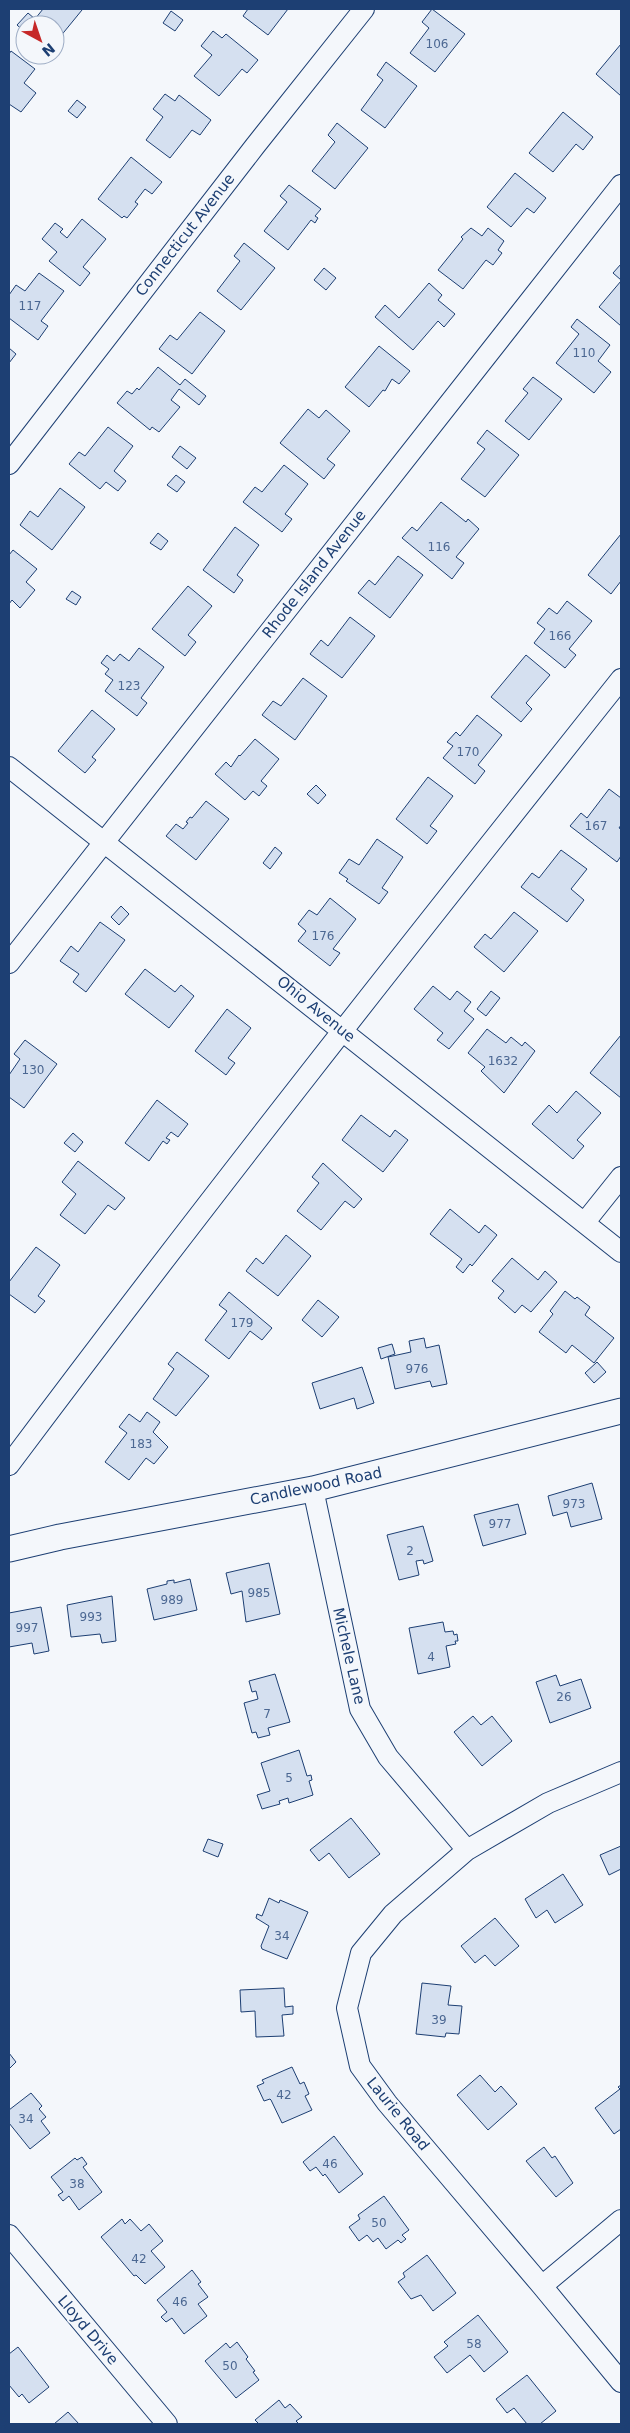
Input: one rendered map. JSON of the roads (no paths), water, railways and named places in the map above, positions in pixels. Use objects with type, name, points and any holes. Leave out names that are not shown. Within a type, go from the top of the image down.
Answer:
[{"type":"street","name":"Connecticut Avenue","points":[[9,464],[255,146],[364,9]]},
{"type":"street","name":"Rhode Island Avenue","points":[[9,964],[621,184]]},
{"type":"street","points":[[9,1465],[106,1334],[342,1030],[621,679]]},
{"type":"street","name":"Ohio Avenue","points":[[9,767],[621,1252]]},
{"type":"street","points":[[585,1222],[621,1177]]},
{"type":"street","name":"Candlewood Road","points":[[9,1550],[60,1537],[313,1489],[621,1411]]},
{"type":"street","name":"Michele Lane","points":[[313,1489],[360,1709],[388,1757],[466,1850]]},
{"type":"street","name":"Laurie Road","points":[[621,1772],[548,1803],[466,1850],[393,1914],[361,1952],[347,2008],[360,2066],[386,2103],[621,2382]]},
{"type":"street","points":[[542,2286],[621,2220]]},
{"type":"street","name":"Lloyd Drive","points":[[9,2235],[167,2424]]}]
